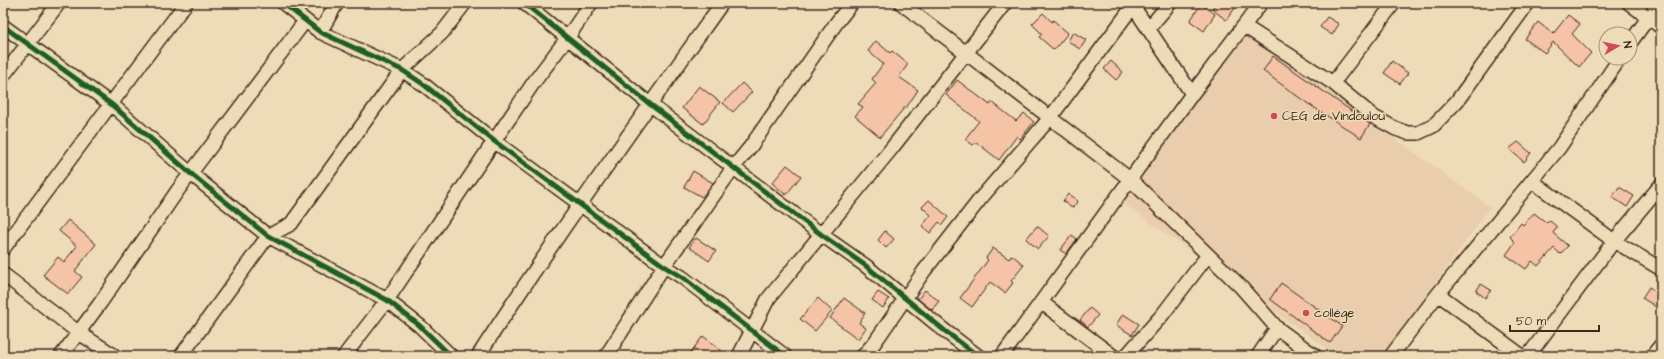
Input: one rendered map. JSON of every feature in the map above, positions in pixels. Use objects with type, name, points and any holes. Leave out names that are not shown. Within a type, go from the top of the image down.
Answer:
[{"type":"street","points":[[3,76],[59,3]]},
{"type":"street","points":[[3,249],[186,3]]},
{"type":"street","points":[[283,3],[320,32],[402,70],[423,84],[494,141],[664,266],[682,277],[751,331],[786,356]]},
{"type":"street","points":[[320,32],[337,3]]},
{"type":"street","points":[[182,356],[268,236],[291,224],[402,70],[442,33],[465,3]]},
{"type":"street","points":[[524,3],[733,168],[866,266],[978,356]]},
{"type":"street","points":[[344,356],[387,300],[534,82],[568,37],[590,3]]},
{"type":"street","points":[[478,356],[580,203],[722,3]]},
{"type":"street","points":[[606,356],[664,266],[852,3]]},
{"type":"street","points":[[901,3],[1130,180],[1240,286],[1277,328],[1315,356]]},
{"type":"street","points":[[739,356],[768,299],[822,235],[1005,3]]},
{"type":"street","points":[[1148,29],[1170,3]]},
{"type":"street","points":[[1002,356],[1192,94],[1261,3]]},
{"type":"street","points":[[1333,83],[1394,3]]},
{"type":"street","points":[[1244,26],[1333,83],[1374,117],[1396,129],[1408,133],[1418,133],[1433,126],[1457,102],[1528,3]]},
{"type":"street","points":[[1629,3],[1661,27]]},
{"type":"street","points":[[1638,31],[1659,3]]},
{"type":"street","points":[[863,356],[981,198],[1050,118],[1132,5],[1192,94]]},
{"type":"street","points":[[61,356],[190,174],[305,21]]},
{"type":"street","points":[[3,26],[111,104],[190,174],[268,236],[387,300],[420,326],[451,356]]},
{"type":"street","points":[[1392,356],[1438,294],[1559,148],[1615,66]]},
{"type":"street","points":[[1532,181],[1614,241],[1661,269]]},
{"type":"street","points":[[1528,356],[1614,241],[1661,185]]},
{"type":"street","points":[[1126,356],[1163,314],[1208,255]]},
{"type":"street","points":[[3,274],[78,333],[115,356]]},
{"type":"street","points":[[1438,294],[1522,356]]},
{"type":"street","points":[[1041,302],[1114,356]]},
{"type":"street","points":[[1258,356],[1277,328]]},
{"type":"street","points":[[1652,356],[1661,345]]},
{"type":"shaded area","name":"CEG de Vindoulou","points":[[1244,30],[1490,207],[1384,356],[1337,356],[1122,202]]},
{"type":"building","points":[[1216,3],[1239,3],[1226,20],[1212,9]]},
{"type":"building","points":[[1201,4],[1215,14],[1204,31],[1190,21]]},
{"type":"building","points":[[1043,13],[1052,22],[1053,20],[1068,33],[1054,50],[1039,37],[1042,34],[1032,24]]},
{"type":"building","points":[[1568,15],[1580,24],[1572,34],[1591,53],[1579,67],[1553,42],[1545,53],[1525,39],[1538,22],[1553,34]]},
{"type":"building","points":[[1327,17],[1339,24],[1332,35],[1320,27]]},
{"type":"building","points":[[1073,32],[1086,40],[1080,49],[1068,41]]},
{"type":"building","points":[[876,41],[890,53],[892,51],[908,64],[899,77],[918,90],[906,108],[905,107],[880,137],[855,116],[863,107],[858,104],[876,83],[872,79],[883,64],[868,51]]},
{"type":"building","points":[[1273,56],[1370,124],[1361,138],[1304,101],[1263,71]]},
{"type":"building","points":[[1111,61],[1123,72],[1116,80],[1104,69]]},
{"type":"building","points":[[1392,61],[1408,73],[1400,84],[1384,73]]},
{"type":"building","points":[[957,80],[990,105],[992,102],[1016,121],[1024,113],[1034,122],[1020,139],[1017,136],[999,160],[976,142],[973,145],[965,139],[979,121],[946,95]]},
{"type":"building","points":[[742,83],[752,92],[733,112],[723,103]]},
{"type":"building","points":[[699,86],[720,102],[703,124],[682,108]]},
{"type":"building","points":[[1518,142],[1531,153],[1524,162],[1509,149]]},
{"type":"building","points":[[787,165],[801,176],[786,195],[772,183]]},
{"type":"building","points":[[693,171],[713,183],[702,197],[684,187]]},
{"type":"building","points":[[1619,187],[1634,196],[1627,207],[1612,197]]},
{"type":"building","points":[[1068,194],[1078,201],[1072,208],[1063,201]]},
{"type":"building","points":[[929,200],[948,217],[942,225],[939,222],[930,233],[922,226],[931,215],[922,207]]},
{"type":"building","points":[[1534,213],[1547,223],[1549,220],[1557,227],[1553,233],[1568,246],[1560,254],[1554,248],[1538,266],[1532,261],[1526,269],[1506,255],[1515,242],[1510,237],[1521,223],[1523,225]]},
{"type":"building","points":[[68,220],[96,244],[75,271],[82,277],[68,294],[43,275],[58,257],[64,262],[77,246],[59,231]]},
{"type":"building","points":[[1037,226],[1049,236],[1038,249],[1026,239]]},
{"type":"building","points":[[885,231],[894,239],[886,248],[878,240]]},
{"type":"building","points":[[1072,235],[1077,239],[1066,254],[1060,250]]},
{"type":"building","points":[[696,238],[716,251],[709,261],[689,247]]},
{"type":"building","points":[[993,248],[1009,259],[1012,255],[1024,265],[1011,281],[1013,283],[1005,293],[990,282],[972,307],[960,298],[988,260],[986,258]]},
{"type":"building","name":"collège","points":[[1281,283],[1342,326],[1330,343],[1270,299]]},
{"type":"building","points":[[1481,284],[1491,290],[1485,298],[1476,291]]},
{"type":"building","points":[[1649,287],[1661,295],[1661,302],[1658,308],[1642,298]]},
{"type":"building","points":[[925,290],[939,301],[932,310],[918,299]]},
{"type":"building","points":[[878,292],[889,299],[883,308],[872,300]]},
{"type":"building","points":[[818,298],[832,311],[815,331],[800,319]]},
{"type":"building","points":[[844,298],[865,313],[859,323],[866,328],[858,339],[830,318]]},
{"type":"building","points":[[1090,308],[1098,315],[1088,327],[1080,320]]},
{"type":"building","points":[[1123,314],[1139,324],[1132,335],[1116,325]]},
{"type":"building","points":[[703,336],[728,356],[688,356]]},
{"type":"cycle path","points":[[283,3],[320,32],[402,70],[423,84],[494,141],[664,266],[682,277],[785,356]]},
{"type":"cycle path","points":[[524,3],[651,105],[822,235],[866,266],[978,356]]},
{"type":"cycle path","points":[[3,26],[111,104],[190,173],[268,236],[387,300],[420,326],[451,356]]},
{"type":"place","name":"CEG de Vindoulou","points":[[1274,116]]},
{"type":"place","name":"collège","points":[[1306,313]]}]
